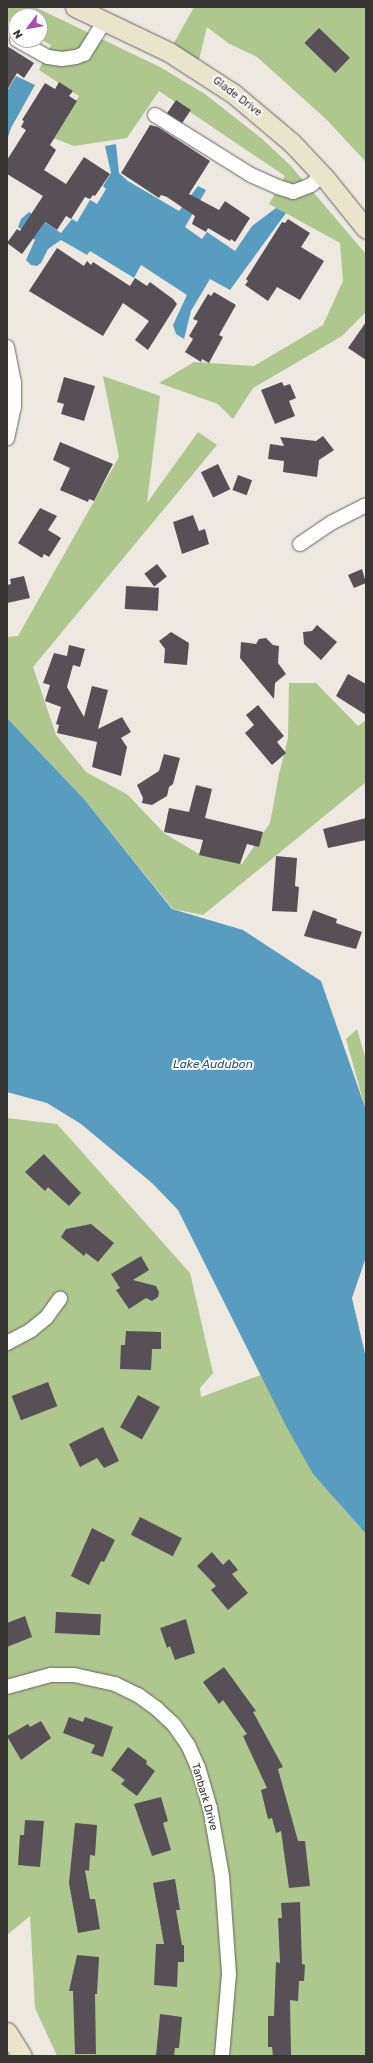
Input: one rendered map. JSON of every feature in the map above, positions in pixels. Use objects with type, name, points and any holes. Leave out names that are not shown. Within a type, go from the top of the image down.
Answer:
[{"type":"street","name":"Glade Drive","points":[[75,7],[169,52],[234,94],[286,137],[322,175],[366,229]]},
{"type":"street","points":[[31,48],[48,57],[62,59],[76,57],[84,54],[105,21]]},
{"type":"street","points":[[155,115],[251,175],[278,188],[293,192],[311,184],[322,175]]},
{"type":"street","points":[[7,347],[14,382],[14,406],[7,438]]},
{"type":"street","points":[[300,544],[331,523],[366,505]]},
{"type":"street","points":[[7,1343],[31,1330],[46,1318],[60,1299]]},
{"type":"street","name":"Tanbark Drive","points":[[7,1687],[51,1675],[74,1675],[115,1684],[138,1695],[157,1709],[188,1745],[198,1767],[210,1808],[222,1876],[229,1974],[222,2056]]},
{"type":"street","points":[[7,2032],[22,2056]]},
{"type":"green space","points":[[7,7],[37,8],[8,8],[7,21]]},
{"type":"green space","points":[[194,7],[366,7],[366,162],[326,119],[257,57],[228,43],[207,27],[197,68],[169,52]]},
{"type":"green space","points":[[48,13],[160,67],[205,94],[261,138],[290,165],[366,254],[366,312],[342,336],[253,388],[233,419],[218,404],[159,383],[194,362],[254,366],[323,325],[343,281],[340,243],[269,204],[285,176],[159,91],[127,138],[74,146],[53,138],[79,96],[39,70],[51,45],[48,43]]},
{"type":"green space","points":[[103,376],[160,396],[147,503],[198,432],[217,445],[33,667],[56,735],[86,772],[128,795],[164,833],[199,854],[242,864],[270,823],[279,774],[288,738],[289,683],[316,683],[358,726],[366,720],[366,782],[203,915],[173,909],[84,799],[7,718],[7,637],[18,636],[119,457]]},
{"type":"green space","points":[[357,1029],[366,1060],[366,1111],[346,1039]]},
{"type":"green space","points":[[7,1118],[57,1124],[190,1273],[213,1373],[200,1388],[201,1397],[261,1375],[313,1474],[366,1534],[366,2056],[57,2056],[35,2008],[30,1916],[7,1935]]},
{"type":"water","points":[[16,76],[35,85],[11,128],[7,140],[7,91]]},
{"type":"water","points":[[116,144],[119,173],[128,181],[179,211],[198,186],[206,190],[185,227],[202,239],[207,232],[235,251],[252,226],[276,208],[286,213],[230,290],[210,279],[191,311],[184,339],[176,334],[173,325],[187,295],[141,265],[134,278],[90,251],[87,255],[61,240],[48,249],[41,263],[37,266],[31,265],[26,260],[35,240],[18,227],[21,219],[29,212],[61,233],[72,219],[77,222],[90,200],[97,204],[106,189],[103,186],[111,173],[105,146]]},
{"type":"water","name":"Lake Audubon","points":[[7,718],[84,799],[172,909],[243,930],[321,981],[366,1110],[366,1257],[352,1298],[366,1358],[366,1534],[313,1474],[286,1426],[178,1210],[152,1183],[81,1124],[47,1103],[7,1092]]},
{"type":"building","points":[[319,28],[350,58],[335,73],[304,43]]},
{"type":"building","points":[[7,46],[34,63],[24,78],[17,73],[7,90]]},
{"type":"building","points":[[59,82],[73,91],[69,96],[77,101],[50,145],[56,150],[44,170],[66,184],[84,157],[110,174],[95,196],[93,195],[90,199],[85,197],[71,219],[66,216],[57,230],[45,222],[22,254],[7,243],[17,229],[20,231],[43,196],[7,174],[7,160],[26,130],[21,127],[24,121],[22,120],[45,83],[55,89]]},
{"type":"building","points":[[176,100],[191,110],[182,123],[167,113]]},
{"type":"building","points":[[150,125],[158,127],[210,161],[189,194],[219,210],[225,201],[250,218],[235,242],[231,239],[230,241],[208,228],[206,232],[192,224],[195,216],[167,197],[161,195],[159,198],[121,173]]},
{"type":"building","points":[[288,219],[310,233],[301,247],[324,261],[300,300],[277,287],[268,301],[245,285],[248,281],[246,279],[282,222],[285,223]]},
{"type":"building","points":[[57,248],[84,266],[87,261],[91,265],[93,262],[130,286],[135,278],[147,286],[150,282],[173,299],[177,304],[148,350],[135,340],[149,321],[123,303],[103,336],[29,291]]},
{"type":"building","points":[[214,292],[236,305],[219,335],[223,337],[209,363],[202,359],[201,362],[185,352],[193,339],[189,336],[198,321],[193,319],[208,294],[211,296]]},
{"type":"building","points":[[366,322],[366,360],[348,348]]},
{"type":"building","points":[[64,377],[95,386],[84,421],[61,414],[64,404],[57,402]]},
{"type":"building","points":[[282,382],[284,386],[290,384],[296,398],[289,401],[295,416],[275,424],[261,390]]},
{"type":"building","points":[[323,436],[334,450],[319,460],[317,477],[283,472],[284,461],[268,459],[270,444],[284,446],[280,437],[316,441]]},
{"type":"building","points":[[60,442],[113,464],[94,501],[89,499],[88,502],[60,490],[70,468],[53,460]]},
{"type":"building","points":[[218,464],[230,489],[213,497],[201,472]]},
{"type":"building","points":[[238,475],[252,480],[247,495],[233,490]]},
{"type":"building","points":[[40,508],[57,516],[48,530],[61,538],[49,557],[44,554],[42,558],[18,543]]},
{"type":"building","points":[[193,515],[199,531],[205,529],[209,544],[182,554],[173,522]]},
{"type":"building","points":[[157,564],[167,577],[154,586],[144,574]]},
{"type":"building","points":[[362,569],[366,583],[354,588],[348,575]]},
{"type":"building","points":[[24,576],[30,598],[7,603],[7,585],[11,584],[10,579]]},
{"type":"building","points":[[126,586],[159,588],[158,611],[125,609]]},
{"type":"building","points":[[317,625],[337,642],[321,660],[304,644],[303,632],[312,631]]},
{"type":"building","points":[[171,632],[189,643],[187,665],[164,663],[165,649],[159,641]]},
{"type":"building","points":[[266,638],[273,645],[279,646],[278,663],[286,674],[275,683],[274,699],[240,658],[241,642],[256,644],[259,639]]},
{"type":"building","points":[[69,645],[85,649],[80,667],[73,665],[67,687],[84,717],[92,686],[108,690],[98,729],[122,717],[131,732],[121,738],[127,747],[121,776],[92,767],[97,742],[57,733],[59,725],[56,724],[61,707],[45,701],[50,685],[43,683],[54,653],[67,656]]},
{"type":"building","points":[[348,674],[366,684],[366,715],[336,696]]},
{"type":"building","points":[[258,705],[284,736],[277,742],[286,753],[272,765],[245,733],[254,725],[246,715]]},
{"type":"building","points":[[164,754],[180,758],[173,784],[169,787],[167,796],[152,805],[142,803],[143,798],[137,785],[159,771]]},
{"type":"building","points":[[196,785],[212,789],[205,818],[263,832],[259,847],[247,844],[240,864],[199,855],[203,840],[164,832],[169,808],[189,812]]},
{"type":"building","points":[[366,818],[366,840],[328,848],[323,829]]},
{"type":"building","points":[[276,856],[297,858],[295,886],[299,887],[297,912],[272,911]]},
{"type":"building","points":[[313,910],[337,919],[336,923],[362,932],[356,949],[304,936]]},
{"type":"building","points":[[44,1154],[81,1193],[69,1206],[48,1187],[45,1191],[25,1172]]},
{"type":"building","points":[[91,1224],[114,1243],[98,1262],[86,1253],[84,1256],[61,1237],[66,1229]]},
{"type":"building","points":[[141,1256],[149,1270],[133,1280],[156,1286],[159,1292],[158,1297],[152,1301],[146,1298],[129,1309],[116,1290],[120,1288],[111,1274]]},
{"type":"building","points":[[126,1331],[161,1332],[161,1349],[152,1349],[151,1370],[120,1369],[121,1345],[125,1345]]},
{"type":"building","points":[[48,1382],[57,1406],[21,1420],[12,1396]]},
{"type":"building","points":[[138,1395],[160,1407],[142,1439],[120,1427]]},
{"type":"building","points":[[103,1427],[119,1461],[104,1468],[97,1458],[80,1467],[69,1444]]},
{"type":"building","points":[[140,1517],[182,1538],[173,1556],[131,1535]]},
{"type":"building","points":[[92,1528],[115,1540],[104,1562],[101,1561],[89,1585],[71,1576]]},
{"type":"building","points":[[212,1552],[223,1565],[229,1559],[238,1570],[232,1574],[248,1593],[228,1610],[211,1590],[216,1586],[197,1566]]},
{"type":"building","points":[[56,1612],[101,1614],[100,1635],[55,1633]]},
{"type":"building","points":[[25,1616],[32,1637],[7,1647],[7,1623]]},
{"type":"building","points":[[186,1619],[195,1653],[175,1660],[170,1646],[167,1648],[160,1628]]},
{"type":"building","points":[[224,1667],[256,1711],[253,1712],[283,1767],[278,1769],[298,1841],[305,1841],[310,1886],[289,1888],[281,1831],[276,1833],[272,1818],[268,1819],[261,1790],[267,1788],[243,1736],[247,1734],[223,1700],[219,1704],[203,1682]]},
{"type":"building","points":[[69,1717],[83,1722],[85,1717],[113,1727],[103,1757],[91,1753],[95,1745],[63,1733]]},
{"type":"building","points":[[41,1721],[51,1738],[21,1760],[7,1736],[28,1724],[30,1727]]},
{"type":"building","points":[[128,1747],[147,1761],[146,1764],[155,1771],[137,1796],[121,1784],[125,1780],[111,1770]]},
{"type":"building","points":[[161,1797],[168,1821],[163,1823],[171,1850],[152,1856],[134,1804]]},
{"type":"building","points":[[25,1820],[44,1821],[40,1867],[18,1865],[20,1835],[24,1835]]},
{"type":"building","points":[[75,1823],[97,1825],[95,1856],[90,1855],[89,1871],[85,1870],[90,1899],[95,1899],[100,1929],[78,1933],[69,1883]]},
{"type":"building","points":[[175,1879],[180,1910],[176,1910],[182,1945],[184,1945],[184,1962],[178,1962],[177,1987],[154,1985],[156,1944],[164,1944],[153,1883]]},
{"type":"building","points":[[300,1902],[302,1964],[305,1965],[304,1981],[299,1981],[298,2001],[290,2000],[291,2056],[273,2056],[272,2047],[268,2047],[268,2016],[274,2016],[276,1962],[280,1963],[278,1918],[282,1918],[281,1903]]},
{"type":"building","points":[[77,1955],[99,1957],[97,1994],[95,1994],[96,2054],[75,2054],[73,1991],[69,1991]]},
{"type":"building","points":[[160,2014],[182,2017],[179,2048],[175,2048],[174,2056],[156,2056]]}]
